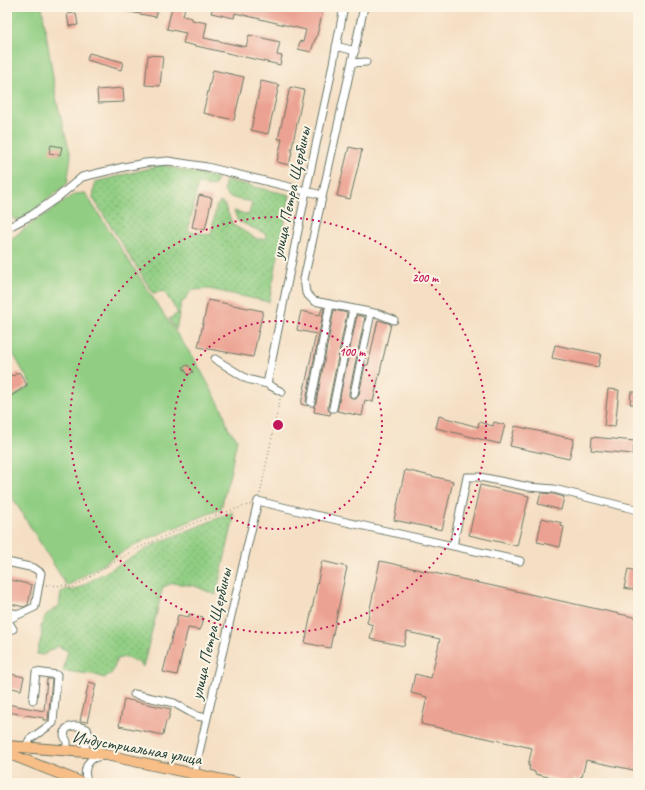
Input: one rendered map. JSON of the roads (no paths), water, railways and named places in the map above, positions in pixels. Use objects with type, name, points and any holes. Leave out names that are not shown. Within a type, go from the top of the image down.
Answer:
[{"type":"highway","name":"Индустриальная улица","points":[[7,746],[106,755],[237,783]]},
{"type":"highway","points":[[7,753],[82,783]]},
{"type":"street","name":"улица Петра Щербины","points":[[267,384],[344,7]]},
{"type":"street","points":[[364,7],[304,279],[306,293],[314,301],[379,314],[394,320]]},
{"type":"street","points":[[634,7],[638,9]]},
{"type":"street","points":[[336,46],[354,51]]},
{"type":"street","points":[[352,63],[366,62]]},
{"type":"street","points":[[7,228],[32,215],[58,197],[82,177],[145,163],[168,161],[207,167],[322,194]]},
{"type":"street","points":[[311,402],[330,304]]},
{"type":"street","points":[[333,408],[353,309]]},
{"type":"street","points":[[354,394],[371,313]]},
{"type":"street","points":[[215,359],[247,379],[267,384],[282,392]]},
{"type":"street","points":[[520,561],[453,546],[467,477],[480,477],[529,487],[554,489],[638,510]]},
{"type":"street","name":"улица Петра Щербины","points":[[194,774],[258,501],[453,546]]},
{"type":"street","points":[[7,562],[34,568],[41,573],[35,607],[7,620],[13,629]]},
{"type":"street","points":[[7,612],[19,614]]},
{"type":"street","points":[[25,748],[30,739],[53,723],[57,675],[36,672],[33,700]]},
{"type":"street","points":[[134,694],[174,703],[197,716],[207,718]]},
{"type":"street","points":[[66,751],[67,742],[64,735],[66,729],[70,726],[78,726],[87,729],[89,735],[85,744],[86,752]]},
{"type":"street","points":[[90,783],[86,780],[85,772],[88,763],[95,758],[106,755]]}]
